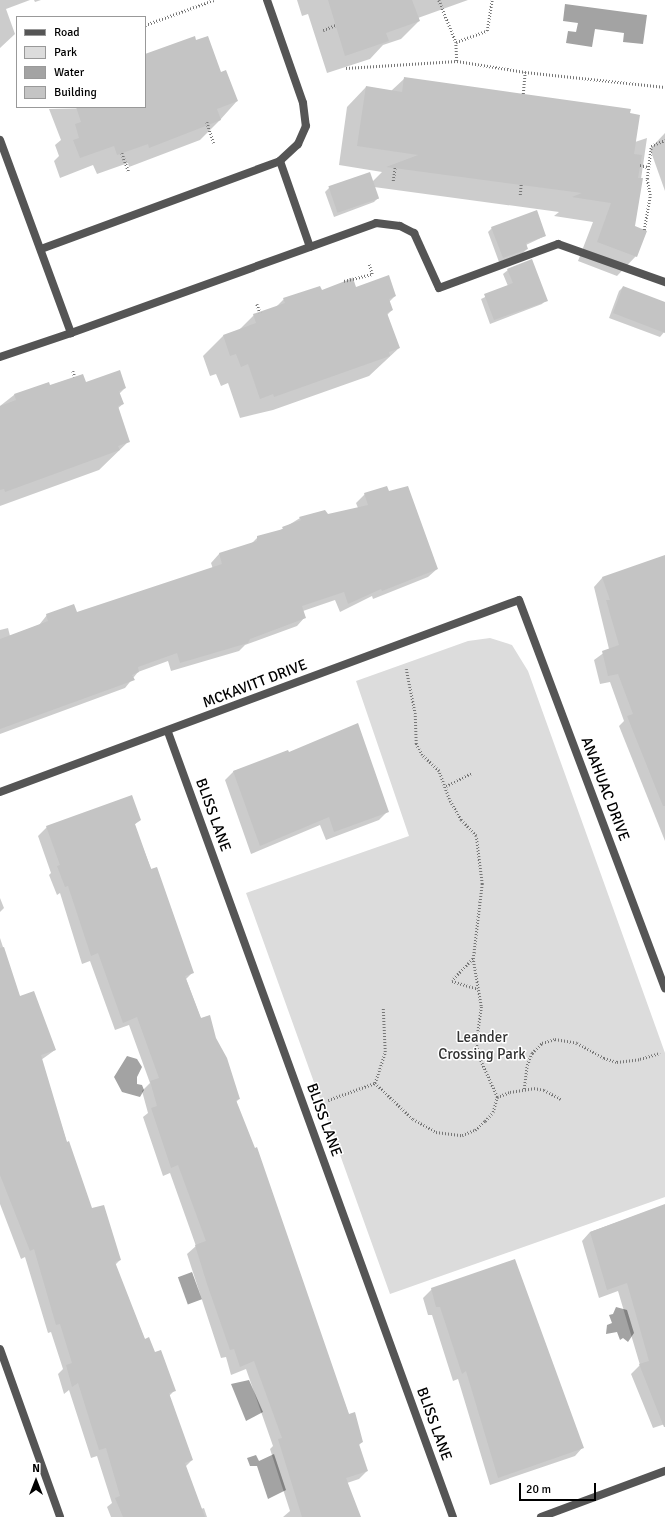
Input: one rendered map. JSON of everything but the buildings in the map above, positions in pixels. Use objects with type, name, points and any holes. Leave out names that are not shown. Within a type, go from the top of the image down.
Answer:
[{"type":"street","points":[[41,249],[280,161],[298,144],[306,126],[303,103],[267,0]]},
{"type":"street","points":[[0,140],[71,333]]},
{"type":"street","points":[[280,161],[310,247]]},
{"type":"street","points":[[0,357],[71,333],[376,223],[400,226],[414,233],[439,288],[558,244],[665,282]]},
{"type":"street","name":"MCKAVITT DRIVE","points":[[0,792],[168,732],[520,600]]},
{"type":"street","name":"ANAHUAC DRIVE","points":[[520,600],[665,989]]},
{"type":"street","name":"BLISS LANE","points":[[168,732],[453,1517]]},
{"type":"street","points":[[0,1349],[60,1515],[50,1517]]},
{"type":"street","points":[[541,1517],[665,1471]]},
{"type":"path","points":[[146,25],[214,0]]},
{"type":"path","points":[[440,0],[456,42],[457,61]]},
{"type":"path","points":[[456,42],[487,31],[492,0]]},
{"type":"path","points":[[323,30],[336,25]]},
{"type":"path","points":[[346,68],[457,61],[525,72],[665,87]]},
{"type":"path","points":[[523,94],[525,72]]},
{"type":"path","points":[[207,122],[214,143]]},
{"type":"path","points":[[644,230],[650,195],[647,179],[651,146],[665,140]]},
{"type":"path","points":[[122,153],[129,172]]},
{"type":"path","points":[[640,165],[648,167]]},
{"type":"path","points":[[393,181],[395,167]]},
{"type":"path","points":[[520,195],[521,183]]},
{"type":"path","points":[[344,281],[372,274],[369,264]]},
{"type":"path","points":[[257,304],[260,312]]},
{"type":"path","points":[[73,371],[75,377]]},
{"type":"path","points":[[374,1083],[413,1119],[436,1132],[449,1134],[462,1135],[475,1130],[493,1112],[497,1098],[478,1055],[476,1043],[481,1006],[473,959],[482,884],[476,836],[460,820],[449,799],[446,786],[439,771],[422,755],[416,744],[415,714],[406,669]]},
{"type":"path","points":[[446,786],[472,773]]},
{"type":"path","points":[[473,959],[452,981],[478,989]]},
{"type":"path","points":[[374,1083],[385,1052],[383,1008]]},
{"type":"path","points":[[524,1089],[527,1065],[532,1053],[542,1043],[555,1039],[577,1043],[604,1058],[617,1062],[640,1059],[660,1052]]},
{"type":"path","points":[[328,1100],[374,1083]]},
{"type":"path","points":[[497,1098],[524,1089],[544,1090],[561,1099]]},
{"type":"green space","name":"Leander Crossing Park","points":[[490,638],[512,645],[528,671],[665,1053],[665,1197],[390,1294],[246,893],[409,836],[356,681],[468,641]]},
{"type":"water","points":[[565,4],[647,15],[643,44],[623,42],[624,33],[595,29],[592,47],[566,43],[568,31],[576,32],[578,23],[563,21]]},
{"type":"water","points":[[127,1056],[137,1059],[142,1067],[137,1077],[137,1084],[142,1085],[144,1090],[140,1097],[122,1092],[114,1077]]},
{"type":"water","points":[[192,1272],[202,1299],[188,1304],[178,1277]]},
{"type":"water","points":[[616,1307],[627,1310],[634,1333],[628,1342],[623,1338],[620,1340],[617,1332],[606,1334],[607,1325],[612,1323],[609,1315],[613,1314]]},
{"type":"water","points":[[249,1380],[263,1412],[246,1421],[231,1384]]},
{"type":"water","points":[[274,1454],[286,1490],[268,1499],[257,1466],[250,1466],[247,1458],[256,1455],[259,1461]]}]
